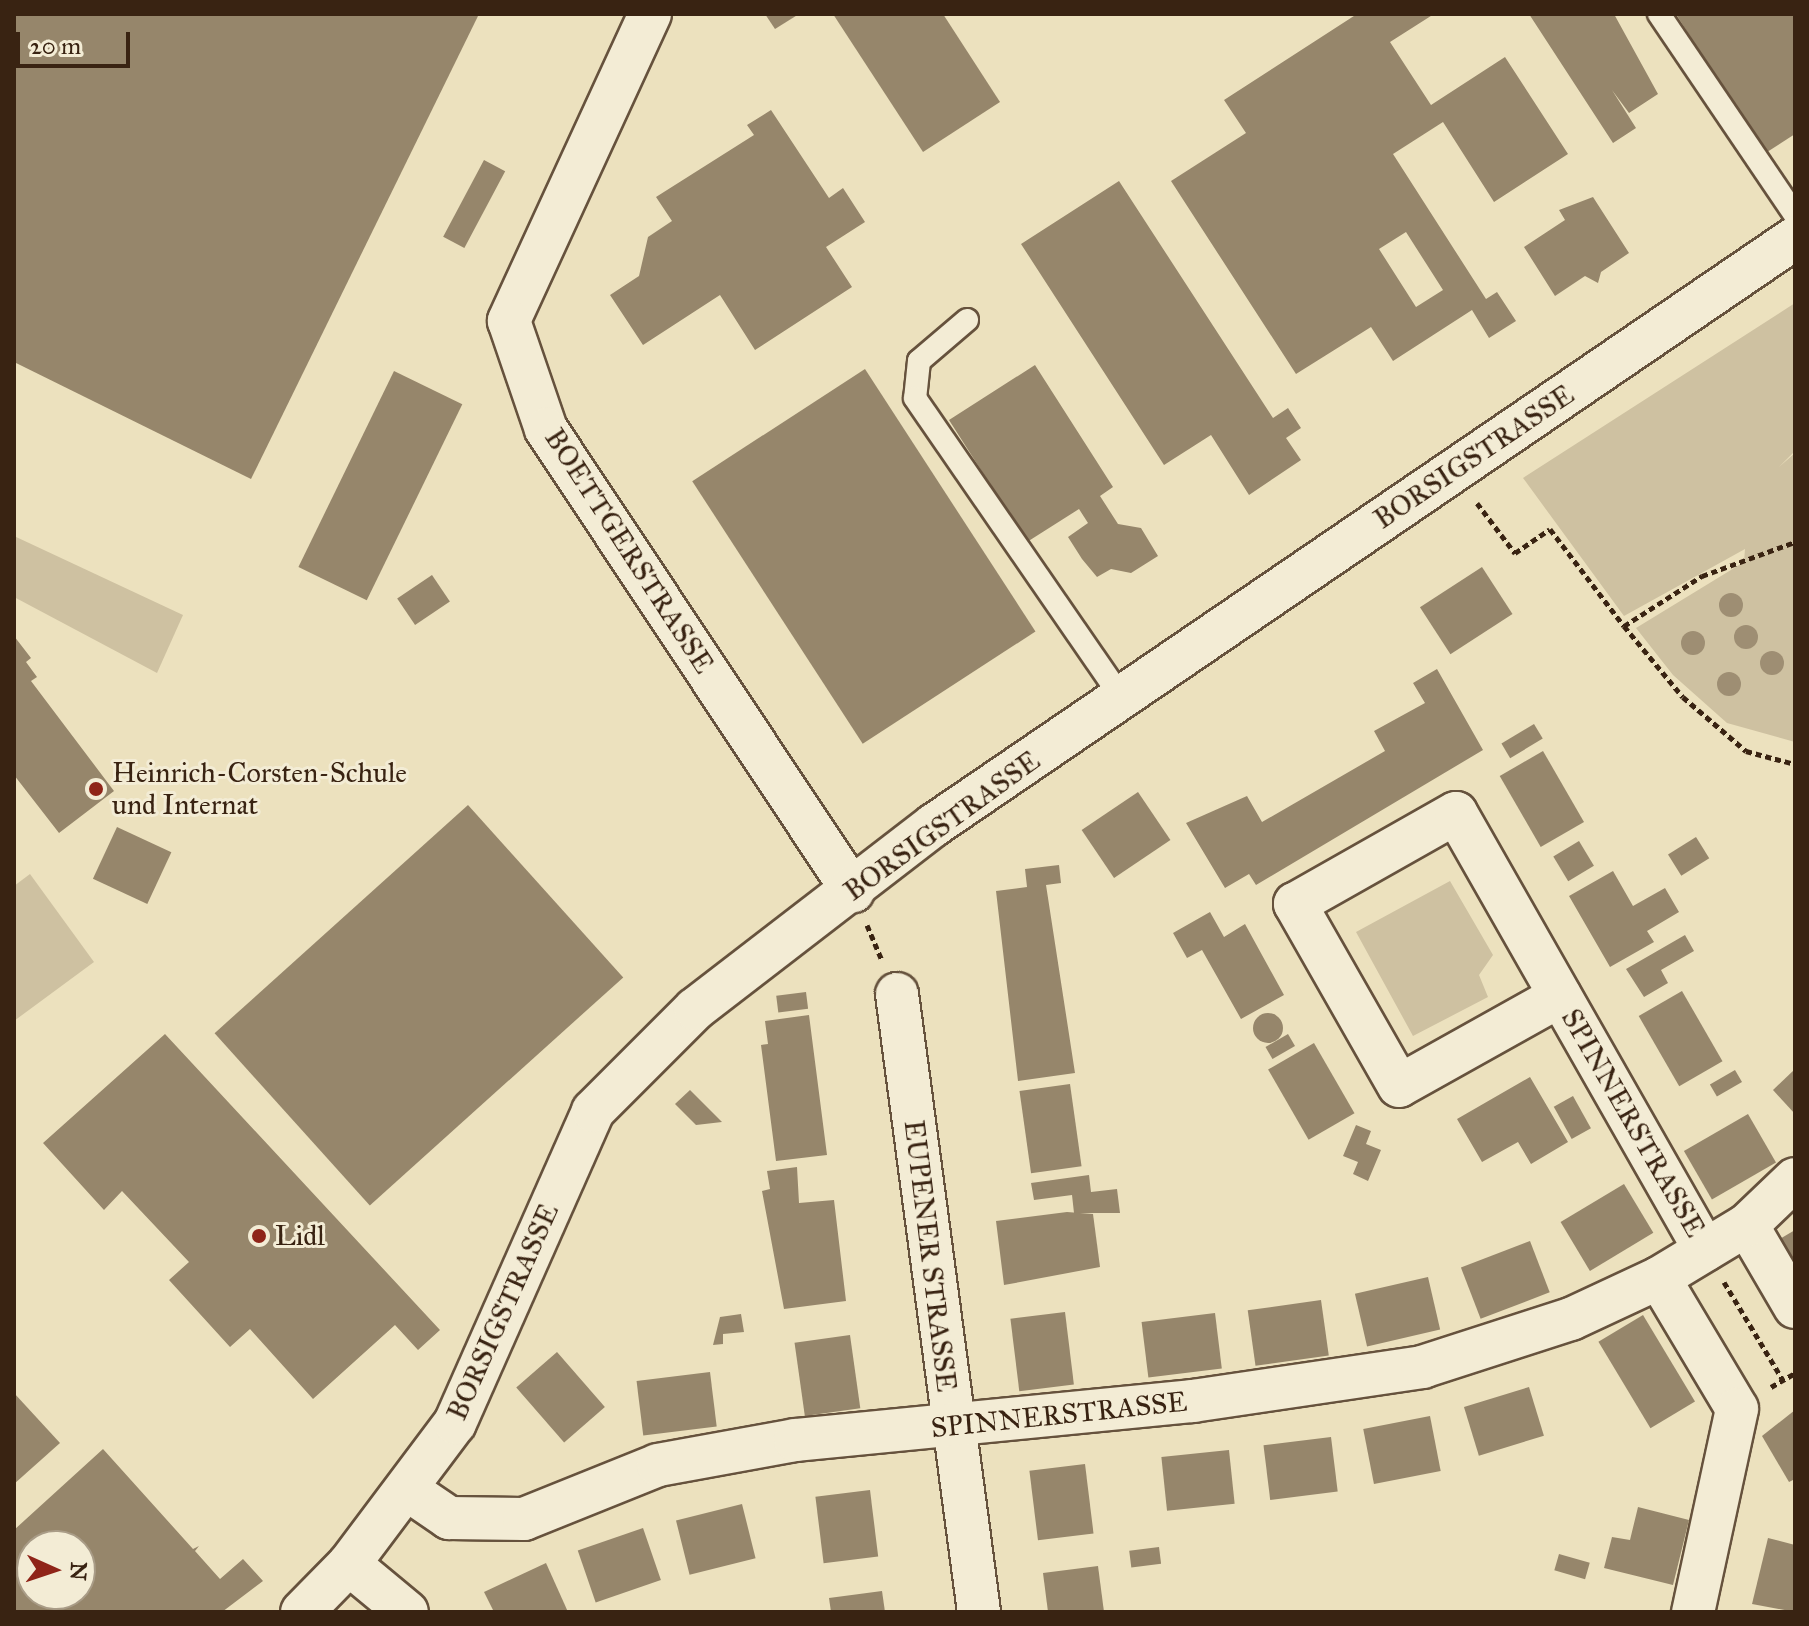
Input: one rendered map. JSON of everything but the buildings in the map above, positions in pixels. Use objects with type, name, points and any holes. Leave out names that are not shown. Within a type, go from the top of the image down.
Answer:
[{"type":"street","name":"BOETTGERSTRASSE","points":[[650,14],[509,321],[546,429],[853,891]]},
{"type":"street","name":"BORSIGSTRASSE","points":[[302,1612],[349,1564],[408,1490],[455,1423],[593,1111],[695,1009],[1122,698],[1795,238]]},
{"type":"street","name":"SPINNERSTRASSE","points":[[1560,996],[1399,1086],[1295,904],[1456,813],[1705,1250]]},
{"type":"street","name":"EUPENER STRASSE","points":[[897,994],[952,1428],[979,1612]]},
{"type":"street","name":"SPINNERSTRASSE","points":[[408,1490],[449,1518],[524,1519],[658,1465],[795,1440],[952,1428],[1422,1367],[1571,1319],[1659,1278],[1747,1225],[1795,1179]]},
{"type":"street","points":[[1747,1225],[1795,1307]]},
{"type":"street","points":[[1659,1278],[1737,1409],[1693,1612]]},
{"type":"street","points":[[349,1564],[407,1612]]},
{"type":"lane","points":[[1659,14],[1795,215]]},
{"type":"lane","points":[[967,320],[919,361],[915,398],[1122,698]]},
{"type":"path","points":[[1477,503],[1515,553],[1550,529],[1683,697],[1746,751],[1795,764]]},
{"type":"path","points":[[1624,626],[1702,576],[1795,542]]},
{"type":"path","points":[[853,891],[897,994]]},
{"type":"path","points":[[1705,1250],[1783,1380]]},
{"type":"shaded area","points":[[1795,303],[1795,451],[1779,467],[1795,453],[1795,742],[1727,723],[1673,675],[1636,628],[1744,562],[1745,549],[1624,616],[1523,478]]},
{"type":"shaded area","points":[[14,536],[183,615],[157,673],[14,597]]},
{"type":"shaded area","points":[[30,874],[94,962],[14,1021],[14,886]]},
{"type":"shaded area","points":[[1450,881],[1493,955],[1479,975],[1488,997],[1413,1036],[1356,932]]},
{"type":"place","name":"Heinrich-Corsten-Schule und Internat","points":[[96,789]]},
{"type":"place","name":"Lidl","points":[[259,1236]]}]
